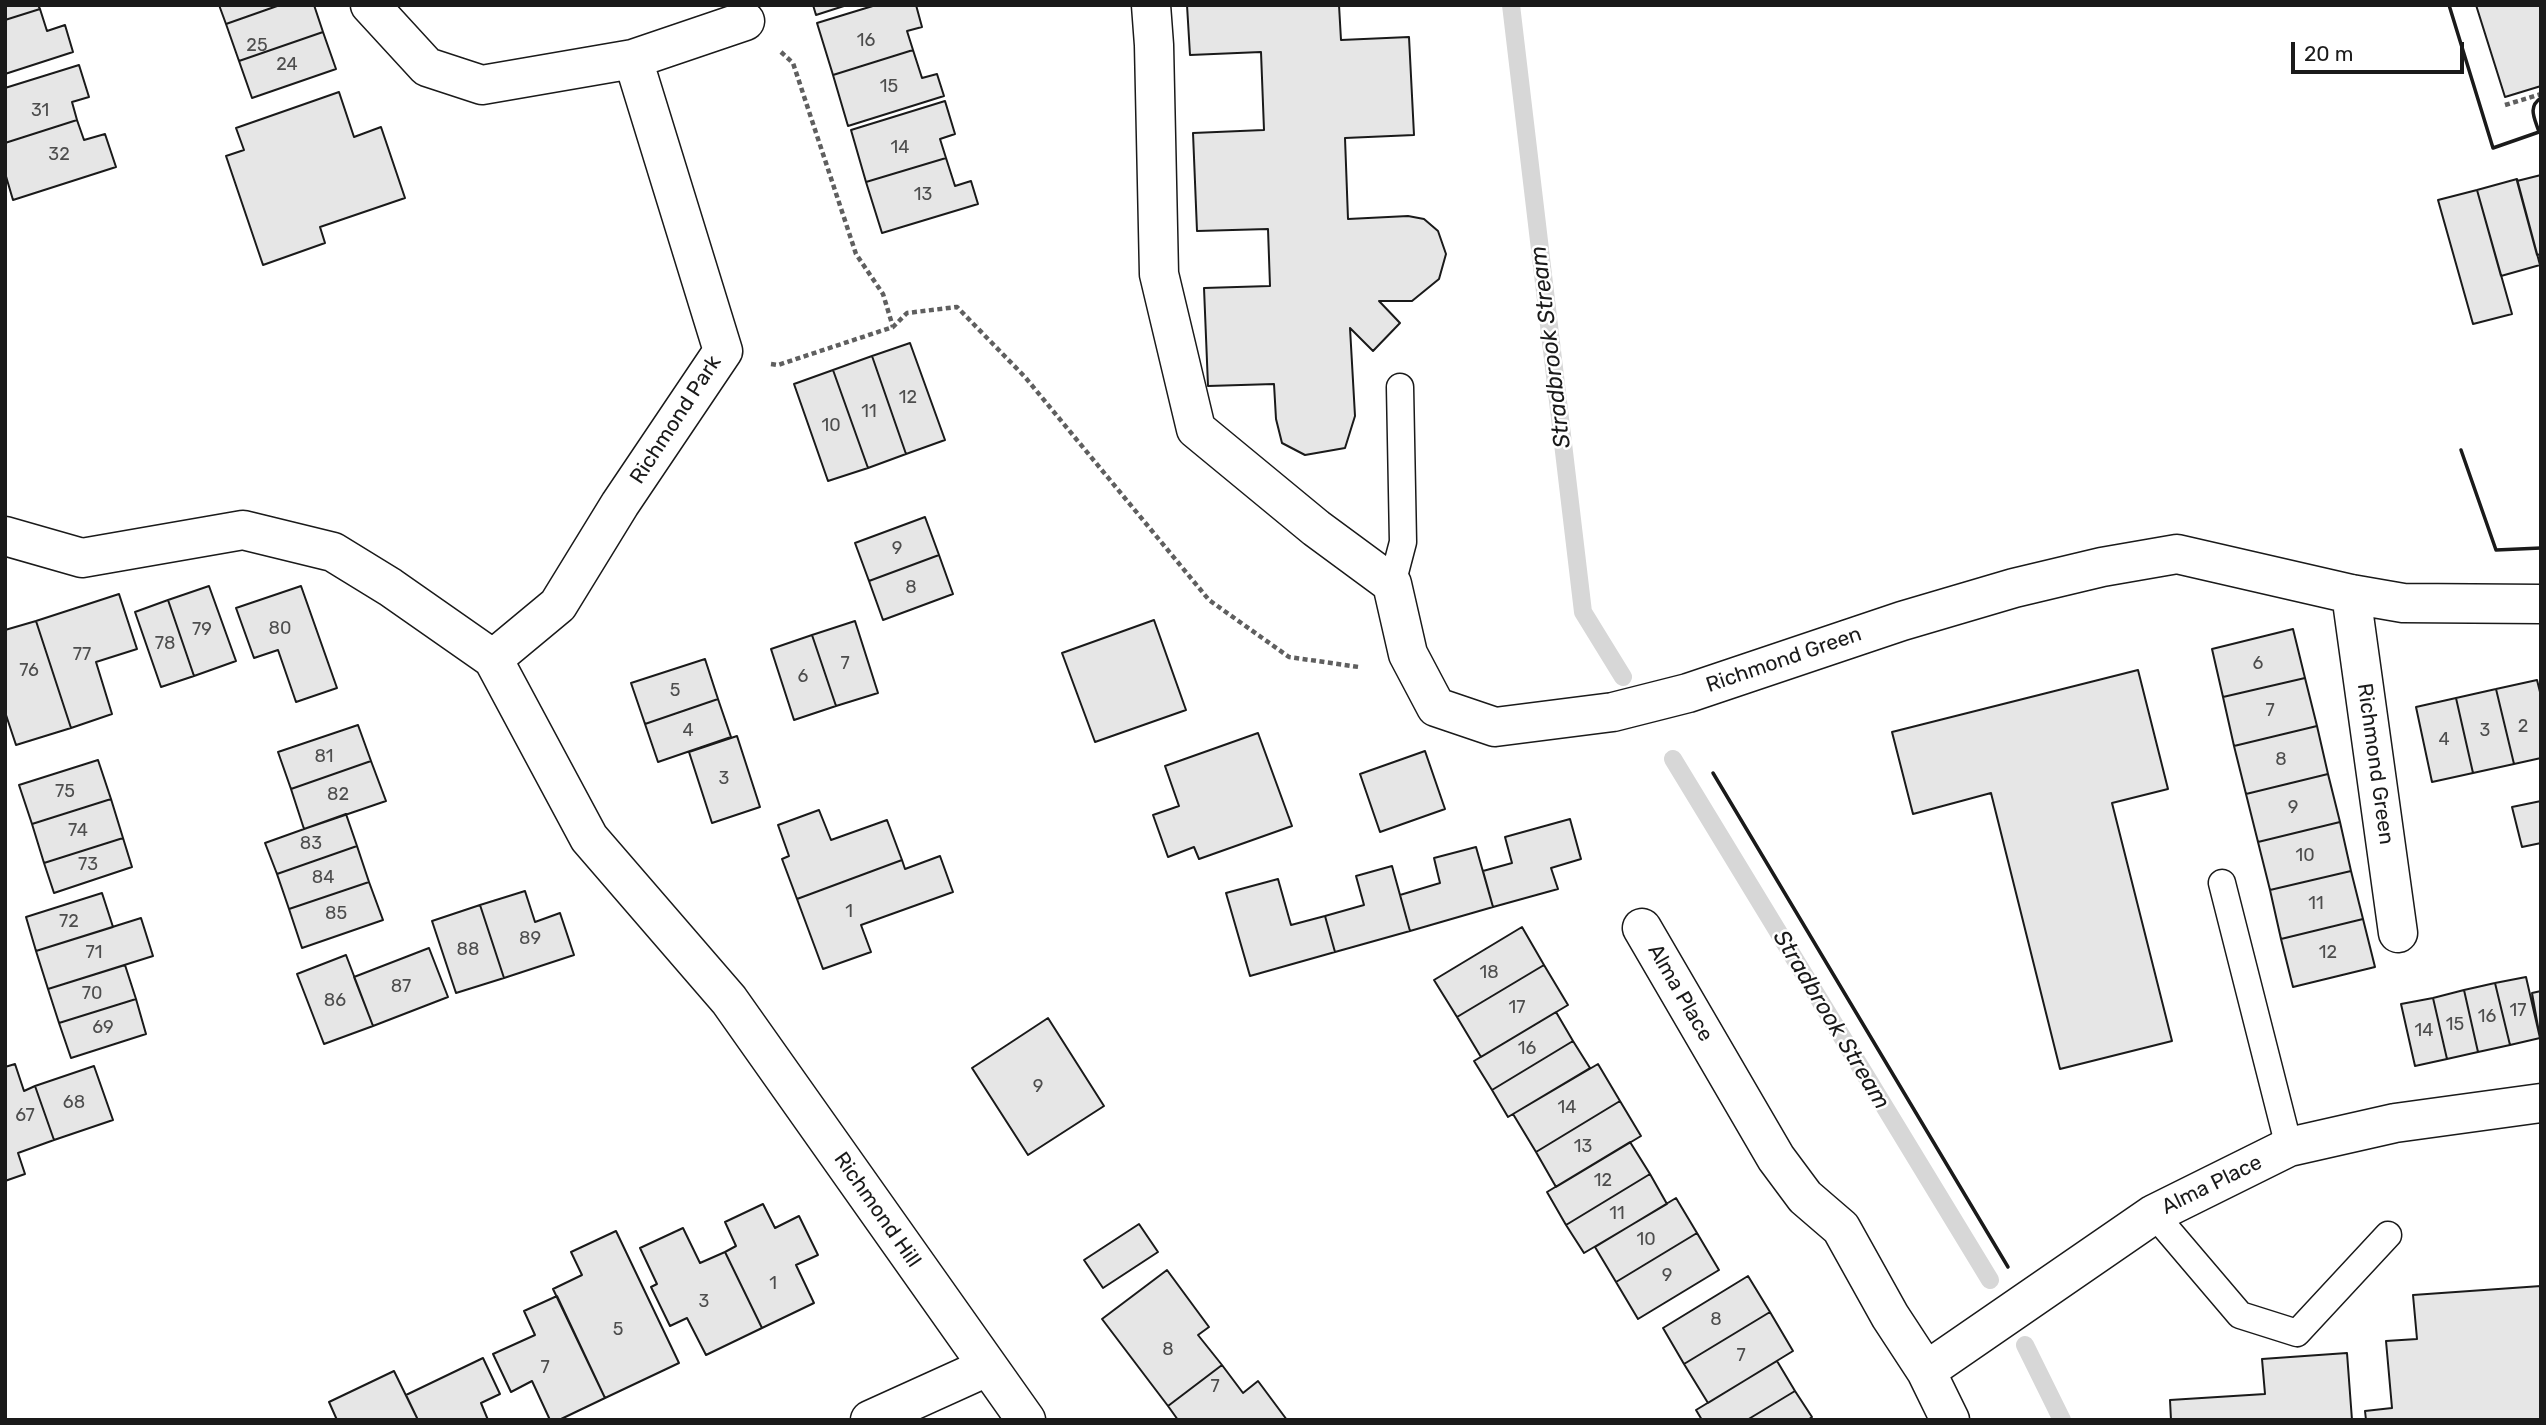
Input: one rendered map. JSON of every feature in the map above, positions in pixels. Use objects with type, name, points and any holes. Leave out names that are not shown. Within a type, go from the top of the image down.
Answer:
[{"type":"street","points":[[370,5],[427,67],[482,85],[632,59],[745,21]]},
{"type":"street","points":[[1151,5],[1159,274],[1196,429],[1316,528],[1392,584]]},
{"type":"street","name":"Richmond Park","points":[[494,659],[558,605],[620,504],[723,351],[632,59]]},
{"type":"street","points":[[5,536],[82,558],[243,530],[333,552],[390,587],[494,659]]},
{"type":"street","name":"Richmond Green","points":[[1392,584],[1408,654],[1436,707],[1495,727],[1613,712],[1688,693],[1902,621],[2014,588],[2102,567],[2177,554],[2351,594],[2403,603],[2541,604]]},
{"type":"street","name":"Richmond Green","points":[[2351,594],[2398,933]]},
{"type":"street","name":"Richmond Hill","points":[[494,659],[589,838],[729,1000],[1026,1420]]},
{"type":"street","name":"Alma Place","points":[[1642,928],[1776,1158],[1805,1197],[1841,1228],[1890,1316],[1926,1371],[1950,1420]]},
{"type":"street","name":"Alma Place","points":[[1926,1371],[2154,1214],[2289,1147],[2395,1123],[2541,1103]]},
{"type":"street","points":[[870,1420],[986,1367]]},
{"type":"lane","points":[[1392,584],[1404,542],[1400,387]]},
{"type":"lane","points":[[2222,883],[2289,1147]]},
{"type":"lane","points":[[2154,1214],[2240,1315],[2297,1333],[2388,1235]]},
{"type":"path","points":[[745,21],[793,63],[856,254],[883,294],[893,327]]},
{"type":"path","points":[[2505,105],[2541,94]]},
{"type":"path","points":[[723,351],[778,365],[893,327],[907,313],[957,307],[1025,377],[1209,600],[1289,657],[1360,667],[1408,654]]},
{"type":"building","points":[[5,5],[38,5],[40,9],[5,20]]},
{"type":"building","points":[[219,5],[280,5],[226,24]]},
{"type":"building","points":[[280,5],[314,5],[323,32],[239,61],[226,24]]},
{"type":"building","points":[[813,5],[847,5],[816,15]]},
{"type":"building","points":[[876,5],[916,5],[922,27],[907,31],[913,50],[833,75],[817,23]]},
{"type":"building","points":[[1187,5],[1339,5],[1341,40],[1409,37],[1414,135],[1345,138],[1348,219],[1408,216],[1424,219],[1438,231],[1446,254],[1439,279],[1412,301],[1379,301],[1400,323],[1373,351],[1350,328],[1355,416],[1345,448],[1305,455],[1282,443],[1276,419],[1274,384],[1208,386],[1204,288],[1270,286],[1268,229],[1197,231],[1193,133],[1264,130],[1261,52],[1190,55]]},
{"type":"building","points":[[2476,5],[2541,5],[2541,86],[2505,97]]},
{"type":"building","points":[[40,9],[47,31],[65,25],[73,52],[5,74],[5,20]]},
{"type":"building","points":[[323,32],[336,69],[252,98],[239,61]]},
{"type":"building","points":[[913,50],[922,78],[937,74],[944,96],[848,126],[833,75]]},
{"type":"building","points":[[79,65],[89,97],[72,102],[77,120],[5,143],[5,88]]},
{"type":"building","points":[[339,92],[354,137],[381,127],[405,198],[320,227],[325,243],[263,265],[226,156],[244,150],[236,128]]},
{"type":"building","points":[[945,101],[955,134],[940,139],[946,158],[866,182],[851,130]]},
{"type":"building","points":[[77,120],[84,140],[105,134],[116,167],[13,200],[5,173],[5,143]]},
{"type":"building","points":[[946,158],[955,186],[971,181],[978,204],[882,233],[866,182]]},
{"type":"building","points":[[2541,175],[2541,254],[2537,255],[2517,181]]},
{"type":"building","points":[[2517,179],[2540,265],[2501,276],[2477,190]]},
{"type":"building","points":[[2477,190],[2512,314],[2473,324],[2438,200]]},
{"type":"building","points":[[910,343],[945,440],[906,454],[872,356]]},
{"type":"building","points":[[872,356],[906,454],[868,468],[833,370]]},
{"type":"building","points":[[833,370],[868,468],[828,481],[794,384]]},
{"type":"building","points":[[925,517],[939,555],[869,581],[855,543]]},
{"type":"building","points":[[939,555],[953,594],[883,620],[869,581]]},
{"type":"building","points":[[209,586],[236,661],[194,676],[168,600]]},
{"type":"building","points":[[301,586],[337,688],[296,702],[278,650],[254,658],[236,608]]},
{"type":"building","points":[[119,594],[137,649],[96,662],[112,714],[71,728],[36,621]]},
{"type":"building","points":[[168,600],[194,676],[161,687],[135,612]]},
{"type":"building","points":[[1154,620],[1186,710],[1095,742],[1062,653]]},
{"type":"building","points":[[36,621],[71,728],[16,745],[5,712],[5,630]]},
{"type":"building","points":[[855,621],[878,693],[836,706],[812,635]]},
{"type":"building","points":[[2293,629],[2305,678],[2223,697],[2212,649]]},
{"type":"building","points":[[812,635],[836,706],[794,720],[771,649]]},
{"type":"building","points":[[705,659],[718,699],[645,724],[631,683]]},
{"type":"building","points":[[2138,670],[2168,789],[2112,803],[2172,1041],[2060,1069],[1991,793],[1913,814],[1892,732]]},
{"type":"building","points":[[2305,678],[2317,726],[2234,746],[2223,697]]},
{"type":"building","points":[[2537,680],[2541,696],[2541,758],[2514,764],[2496,689]]},
{"type":"building","points":[[2496,689],[2514,764],[2473,773],[2456,698]]},
{"type":"building","points":[[2456,698],[2473,773],[2432,782],[2416,707]]},
{"type":"building","points":[[718,699],[731,737],[658,762],[645,724]]},
{"type":"building","points":[[358,725],[371,761],[291,789],[278,752]]},
{"type":"building","points":[[2317,726],[2328,774],[2246,794],[2234,746]]},
{"type":"building","points":[[1258,733],[1292,826],[1199,859],[1194,847],[1168,857],[1153,815],[1179,806],[1165,766]]},
{"type":"building","points":[[737,736],[760,807],[712,823],[689,752]]},
{"type":"building","points":[[1425,751],[1445,809],[1380,832],[1360,774]]},
{"type":"building","points":[[98,760],[111,799],[32,824],[19,785]]},
{"type":"building","points":[[371,761],[386,801],[304,829],[291,789]]},
{"type":"building","points":[[2328,774],[2340,822],[2258,842],[2246,794]]},
{"type":"building","points":[[111,799],[123,838],[44,863],[32,824]]},
{"type":"building","points":[[2541,801],[2541,843],[2522,847],[2512,807]]},
{"type":"building","points":[[819,810],[831,840],[887,820],[902,860],[797,899],[782,859],[789,856],[778,825]]},
{"type":"building","points":[[346,814],[357,846],[277,874],[265,843]]},
{"type":"building","points":[[1570,819],[1581,859],[1551,868],[1558,889],[1493,907],[1483,871],[1512,863],[1505,837]]},
{"type":"building","points":[[2340,822],[2351,871],[2270,890],[2258,842]]},
{"type":"building","points":[[123,838],[132,867],[54,893],[44,863]]},
{"type":"building","points":[[357,846],[369,882],[289,909],[277,874]]},
{"type":"building","points":[[1476,847],[1493,907],[1410,931],[1400,895],[1440,883],[1434,858]]},
{"type":"building","points":[[940,856],[953,892],[861,925],[871,952],[823,969],[797,899],[902,860],[905,869]]},
{"type":"building","points":[[1392,866],[1410,931],[1335,952],[1325,916],[1364,905],[1356,876]]},
{"type":"building","points":[[2351,871],[2363,919],[2281,939],[2270,890]]},
{"type":"building","points":[[1278,879],[1291,925],[1325,916],[1335,952],[1250,976],[1226,893]]},
{"type":"building","points":[[369,882],[383,920],[302,948],[289,909]]},
{"type":"building","points":[[525,891],[535,922],[560,913],[574,955],[504,978],[480,905]]},
{"type":"building","points":[[102,893],[113,927],[36,951],[26,917]]},
{"type":"building","points":[[480,905],[504,978],[456,993],[432,921]]},
{"type":"building","points":[[141,918],[153,956],[48,989],[36,951]]},
{"type":"building","points":[[2363,919],[2375,967],[2293,987],[2281,939]]},
{"type":"building","points":[[1522,927],[1544,965],[1457,1017],[1434,980]]},
{"type":"building","points":[[429,948],[448,997],[373,1026],[354,977]]},
{"type":"building","points":[[346,955],[373,1026],[324,1044],[297,974]]},
{"type":"building","points":[[125,965],[136,999],[59,1023],[48,989]]},
{"type":"building","points":[[1544,965],[1568,1005],[1481,1057],[1457,1017]]},
{"type":"building","points":[[2526,977],[2540,1038],[2510,1045],[2495,983]]},
{"type":"building","points":[[2495,983],[2510,1045],[2478,1052],[2464,990]]},
{"type":"building","points":[[2464,990],[2478,1052],[2447,1059],[2433,998]]},
{"type":"building","points":[[2541,991],[2541,1038],[2540,1038],[2532,993]]},
{"type":"building","points":[[2433,998],[2447,1059],[2415,1066],[2401,1004]]},
{"type":"building","points":[[136,999],[146,1034],[71,1058],[59,1023]]},
{"type":"building","points":[[1556,1012],[1573,1041],[1492,1090],[1474,1061]]},
{"type":"building","points":[[1048,1018],[1104,1106],[1028,1155],[972,1068]]},
{"type":"building","points":[[1573,1041],[1590,1068],[1508,1117],[1492,1090]]},
{"type":"building","points":[[15,1064],[24,1091],[35,1086],[54,1140],[18,1153],[25,1174],[5,1181],[5,1067]]},
{"type":"building","points":[[1598,1064],[1620,1101],[1536,1152],[1513,1114]]},
{"type":"building","points":[[94,1066],[113,1120],[54,1140],[35,1086]]},
{"type":"building","points":[[1620,1101],[1641,1136],[1556,1187],[1536,1152]]},
{"type":"building","points":[[1630,1142],[1650,1174],[1566,1225],[1547,1192]]},
{"type":"building","points":[[1650,1174],[1667,1204],[1584,1253],[1566,1225]]},
{"type":"building","points":[[1676,1198],[1697,1233],[1616,1282],[1595,1247]]},
{"type":"building","points":[[763,1204],[775,1228],[799,1216],[818,1255],[796,1265],[814,1303],[762,1328],[725,1252],[736,1246],[725,1222]]},
{"type":"building","points":[[1139,1224],[1158,1252],[1103,1288],[1084,1260]]},
{"type":"building","points":[[683,1228],[700,1263],[725,1252],[762,1328],[706,1355],[687,1318],[670,1326],[651,1287],[657,1284],[640,1248]]},
{"type":"building","points":[[616,1231],[679,1363],[605,1398],[553,1289],[582,1275],[571,1252]]},
{"type":"building","points":[[1697,1233],[1719,1270],[1638,1319],[1616,1282]]},
{"type":"building","points":[[1167,1270],[1209,1327],[1198,1335],[1222,1365],[1168,1406],[1102,1319]]},
{"type":"building","points":[[1748,1276],[1770,1312],[1684,1364],[1663,1328]]},
{"type":"building","points":[[2541,1286],[2541,1420],[2366,1420],[2365,1411],[2392,1408],[2386,1341],[2417,1339],[2413,1295]]},
{"type":"building","points":[[557,1296],[605,1398],[559,1420],[550,1420],[532,1381],[511,1392],[493,1354],[535,1335],[524,1311]]},
{"type":"building","points":[[1770,1312],[1793,1351],[1708,1403],[1684,1364]]},
{"type":"building","points":[[2347,1353],[2352,1420],[2171,1420],[2170,1400],[2265,1394],[2262,1359]]},
{"type":"building","points":[[483,1358],[500,1394],[481,1403],[488,1420],[418,1420],[406,1395]]},
{"type":"building","points":[[1777,1361],[1795,1391],[1747,1420],[1702,1420],[1696,1410]]},
{"type":"building","points":[[1222,1365],[1243,1393],[1258,1381],[1287,1420],[1178,1420],[1168,1406]]},
{"type":"building","points":[[394,1371],[418,1420],[337,1420],[329,1402]]},
{"type":"building","points":[[1795,1391],[1812,1417],[1808,1420],[1747,1420]]},
{"type":"waterway","name":"Stradbrook Stream","points":[[1511,5],[1583,612],[1623,677]]},
{"type":"waterway","name":"Stradbrook Stream","points":[[1673,759],[1990,1280]]},
{"type":"waterway","name":"Stradbrook Stream","points":[[2025,1345],[2062,1420]]},
{"type":"wall","points":[[2449,5],[2493,148],[2539,132],[2533,109],[2541,98]]},
{"type":"wall","points":[[2461,450],[2496,550],[2541,548]]},
{"type":"wall","points":[[1713,773],[2008,1267]]}]
